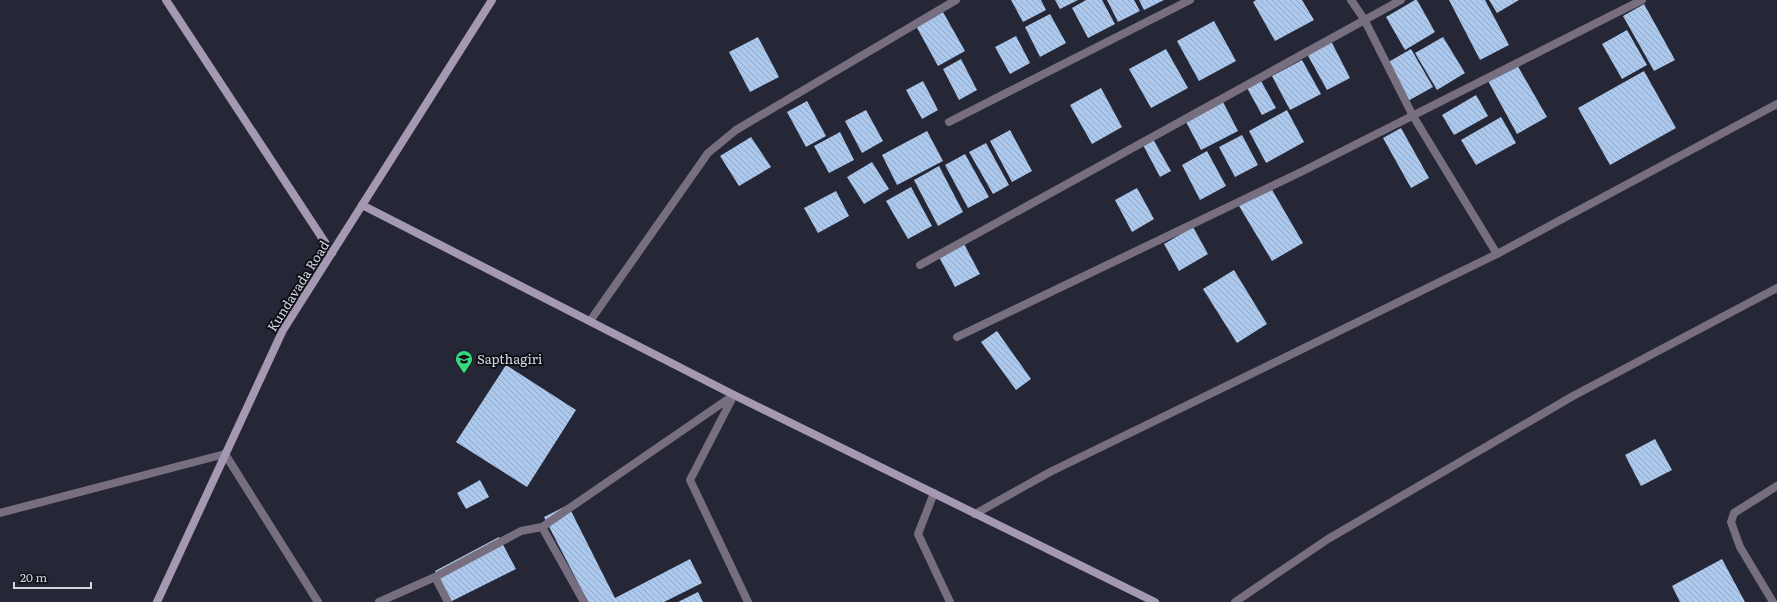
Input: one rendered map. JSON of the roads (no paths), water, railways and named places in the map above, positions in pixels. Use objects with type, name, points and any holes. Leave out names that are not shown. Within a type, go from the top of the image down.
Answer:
[{"type":"street","points":[[166,0],[332,253]]},
{"type":"street","name":"Kundavada Road","points":[[157,602],[283,330],[492,0]]},
{"type":"street","points":[[590,322],[708,153],[736,130],[956,0]]},
{"type":"street","points":[[949,122],[1190,0]]},
{"type":"street","points":[[1351,0],[1364,19],[1413,116],[1497,254]]},
{"type":"street","points":[[920,265],[1364,19],[1401,0]]},
{"type":"street","points":[[958,337],[1296,175],[1642,0]]},
{"type":"street","points":[[975,514],[1050,472],[1497,254],[1777,104]]},
{"type":"street","points":[[362,205],[734,395],[934,493],[1142,598],[1155,602]]},
{"type":"street","points":[[1235,602],[1328,539],[1573,396],[1777,288]]},
{"type":"street","points":[[379,602],[435,577],[521,531],[542,527],[734,395]]},
{"type":"street","points":[[734,395],[690,480],[748,602]]},
{"type":"street","points":[[0,513],[225,454],[318,602]]},
{"type":"street","points":[[1773,602],[1740,547],[1731,522],[1734,513],[1777,486]]},
{"type":"street","points":[[934,493],[918,534],[950,602]]},
{"type":"street","points":[[542,527],[584,602]]},
{"type":"street","points":[[435,577],[448,602]]},
{"type":"place","name":"Sapthagiri","points":[[464,374]]}]
